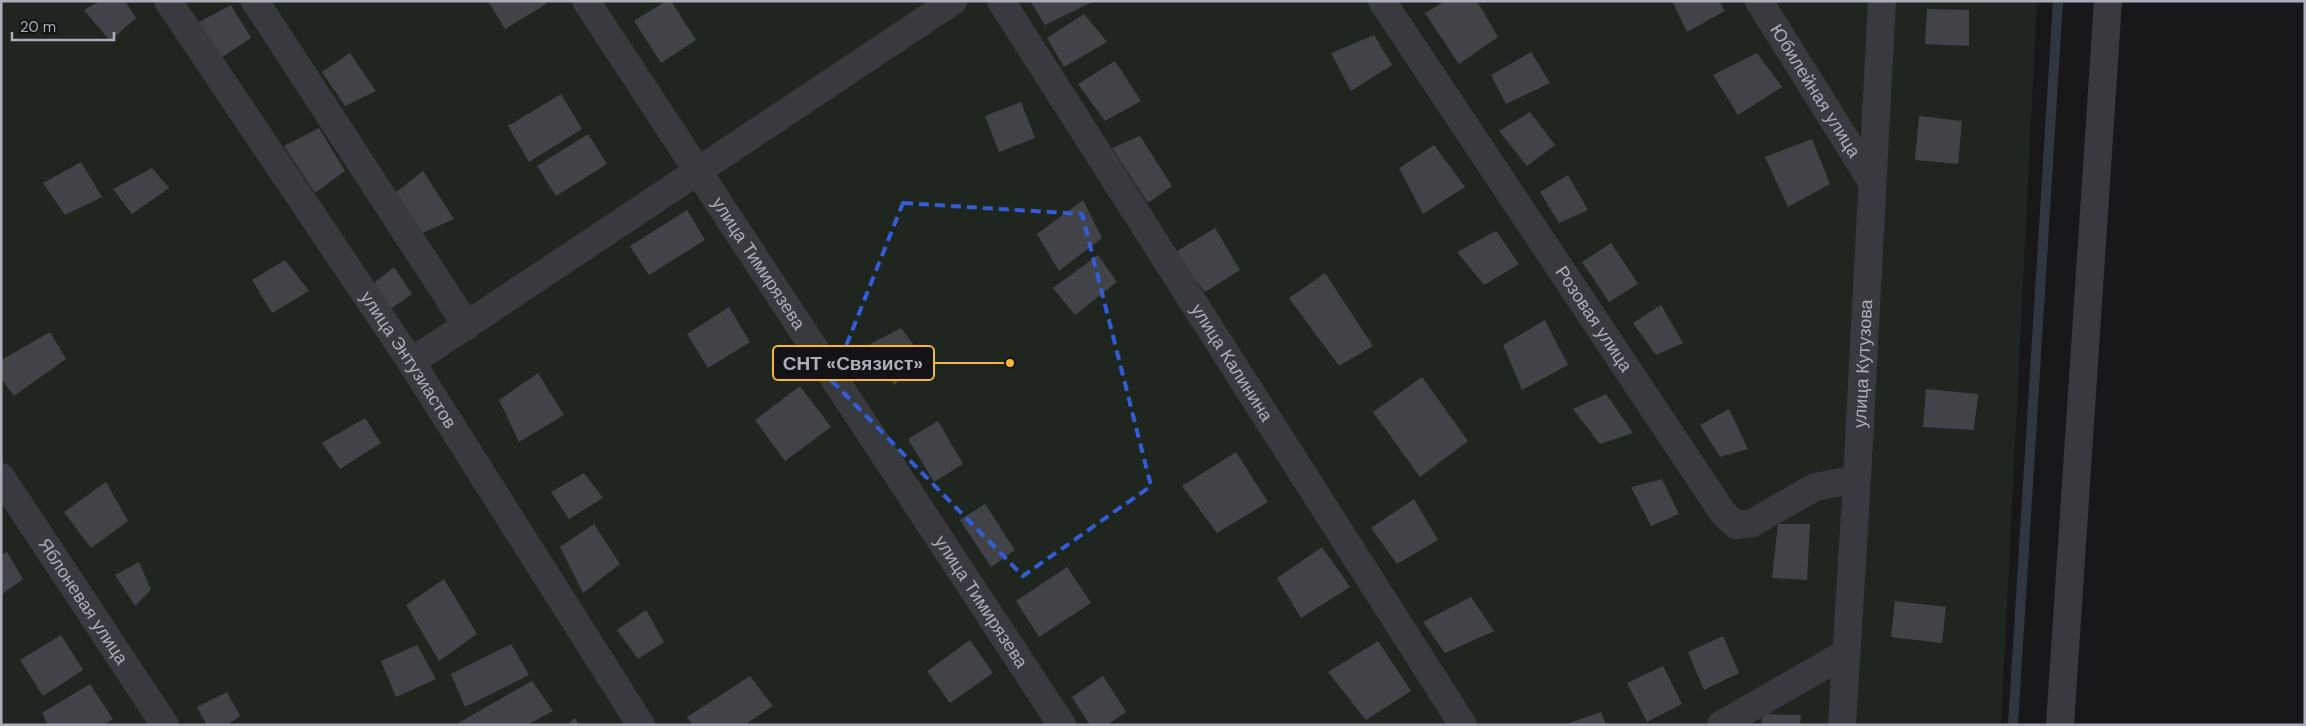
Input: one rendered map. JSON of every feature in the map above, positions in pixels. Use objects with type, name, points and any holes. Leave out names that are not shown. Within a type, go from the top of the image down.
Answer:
[{"type":"street","name":"улица Энтузиастов","points":[[168,1],[412,362],[641,725]]},
{"type":"street","points":[[255,1],[467,326]]},
{"type":"street","name":"улица Тимирязева","points":[[586,1],[1062,725]]},
{"type":"street","name":"улица Калинина","points":[[1001,1],[1463,725]]},
{"type":"street","name":"Розовая улица","points":[[1382,1],[1723,513],[1736,525],[1752,523],[1815,486],[1857,479]]},
{"type":"street","name":"Юбилейная улица","points":[[1759,1],[1871,180]]},
{"type":"street","name":"улица Кутузова","points":[[1842,725],[1882,1]]},
{"type":"street","points":[[2060,725],[2108,1]]},
{"type":"street","points":[[412,362],[698,172],[936,6]]},
{"type":"street","name":"Яблоневая улица","points":[[1,477],[166,725]]},
{"type":"street","points":[[1721,725],[1846,653]]},
{"type":"highlighted area","points":[[903,203],[1082,214],[1151,486],[1023,576],[832,381]]},
{"type":"shaded area","points":[[1,1],[2037,1],[2001,725],[1,725]]},
{"type":"building","points":[[100,1],[125,1],[136,18],[110,41],[84,10]]},
{"type":"building","points":[[488,1],[545,1],[546,4],[505,29]]},
{"type":"building","points":[[666,1],[671,1],[696,40],[661,63],[634,21]]},
{"type":"building","points":[[1030,1],[1094,1],[1045,25]]},
{"type":"building","points":[[1445,1],[1477,1],[1498,37],[1459,64],[1425,13]]},
{"type":"building","points":[[1672,1],[1719,1],[1725,11],[1687,32]]},
{"type":"building","points":[[231,5],[251,38],[216,61],[197,23]]},
{"type":"building","points":[[1927,9],[1969,10],[1969,46],[1925,44]]},
{"type":"building","points":[[1084,14],[1107,42],[1064,67],[1047,38]]},
{"type":"building","points":[[1374,35],[1392,65],[1351,91],[1331,53]]},
{"type":"building","points":[[1531,52],[1550,83],[1506,104],[1491,75]]},
{"type":"building","points":[[350,53],[376,91],[345,106],[322,72]]},
{"type":"building","points":[[1757,53],[1782,87],[1738,115],[1713,75]]},
{"type":"building","points":[[1115,61],[1141,101],[1105,121],[1078,84]]},
{"type":"building","points":[[561,94],[582,129],[529,162],[508,126]]},
{"type":"building","points":[[1021,102],[1035,138],[999,152],[985,116]]},
{"type":"building","points":[[1530,112],[1555,145],[1527,166],[1499,131]]},
{"type":"building","points":[[1919,116],[1962,121],[1958,164],[1915,160]]},
{"type":"building","points":[[319,128],[345,171],[315,193],[284,146]]},
{"type":"building","points":[[588,134],[607,164],[556,196],[537,166]]},
{"type":"building","points":[[1140,136],[1172,186],[1148,203],[1112,148]]},
{"type":"building","points":[[1812,139],[1830,184],[1788,207],[1765,157]]},
{"type":"building","points":[[1434,145],[1465,187],[1423,214],[1399,168]]},
{"type":"building","points":[[81,162],[102,197],[65,215],[43,183]]},
{"type":"building","points":[[152,168],[169,188],[132,214],[113,189]]},
{"type":"building","points":[[423,171],[454,219],[420,234],[396,192]]},
{"type":"building","points":[[1568,175],[1588,210],[1559,223],[1540,192]]},
{"type":"building","points":[[1083,200],[1102,238],[1059,271],[1037,234]]},
{"type":"building","points":[[687,210],[705,240],[649,275],[630,246]]},
{"type":"building","points":[[1215,228],[1240,270],[1205,292],[1174,253]]},
{"type":"building","points":[[1496,231],[1519,264],[1484,285],[1457,252]]},
{"type":"building","points":[[1611,243],[1638,284],[1609,302],[1582,262]]},
{"type":"building","points":[[1098,255],[1117,282],[1075,315],[1053,288]]},
{"type":"building","points":[[285,260],[309,291],[272,313],[252,280]]},
{"type":"building","points":[[394,267],[412,294],[389,310],[369,287]]},
{"type":"building","points":[[1325,273],[1373,346],[1339,366],[1289,298]]},
{"type":"building","points":[[1661,305],[1683,343],[1656,355],[1633,323]]},
{"type":"building","points":[[729,307],[750,342],[708,368],[687,334]]},
{"type":"building","points":[[1545,320],[1568,365],[1522,390],[1503,345]]},
{"type":"building","points":[[901,328],[924,359],[894,385],[870,344]]},
{"type":"building","points":[[50,332],[66,359],[14,396],[1,378],[1,360]]},
{"type":"building","points":[[538,373],[564,415],[519,442],[499,400]]},
{"type":"building","points":[[1422,377],[1468,441],[1420,477],[1373,412]]},
{"type":"building","points":[[800,386],[831,427],[785,461],[755,420]]},
{"type":"building","points":[[1926,389],[1978,394],[1974,430],[1923,427]]},
{"type":"building","points":[[1606,394],[1633,433],[1600,444],[1573,409]]},
{"type":"building","points":[[1729,409],[1748,449],[1720,457],[1700,425]]},
{"type":"building","points":[[365,418],[381,443],[340,469],[322,443]]},
{"type":"building","points":[[938,421],[963,464],[934,482],[908,439]]},
{"type":"building","points":[[1236,452],[1268,502],[1217,533],[1182,486]]},
{"type":"building","points":[[584,473],[603,498],[569,519],[551,492]]},
{"type":"building","points":[[1662,479],[1679,514],[1651,526],[1631,487]]},
{"type":"building","points":[[106,482],[128,521],[91,548],[64,512]]},
{"type":"building","points":[[1414,499],[1438,540],[1397,564],[1371,528]]},
{"type":"building","points":[[985,504],[1015,550],[991,567],[960,520]]},
{"type":"building","points":[[594,524],[620,564],[583,593],[560,547]]},
{"type":"building","points":[[1778,524],[1810,524],[1807,580],[1772,578]]},
{"type":"building","points":[[1322,547],[1350,587],[1301,618],[1277,578]]},
{"type":"building","points":[[7,552],[23,579],[1,595],[1,555]]},
{"type":"building","points":[[139,562],[151,590],[135,606],[115,575]]},
{"type":"building","points":[[1067,567],[1091,603],[1039,637],[1016,601]]},
{"type":"building","points":[[444,579],[477,634],[439,661],[406,605]]},
{"type":"building","points":[[1471,597],[1494,631],[1445,653],[1423,622]]},
{"type":"building","points":[[1895,601],[1946,607],[1942,643],[1891,637]]},
{"type":"building","points":[[646,610],[664,642],[638,659],[617,630]]},
{"type":"building","points":[[61,635],[83,670],[43,696],[20,660]]},
{"type":"building","points":[[1723,636],[1739,673],[1704,690],[1688,652]]},
{"type":"building","points":[[970,640],[993,673],[950,703],[927,671]]},
{"type":"building","points":[[1378,641],[1411,691],[1366,720],[1328,672]]},
{"type":"building","points":[[511,644],[529,675],[465,707],[451,674]]},
{"type":"building","points":[[417,645],[436,679],[396,697],[381,661]]},
{"type":"building","points":[[1663,666],[1682,704],[1647,722],[1627,683]]},
{"type":"building","points":[[750,676],[773,706],[744,725],[693,725],[687,717]]},
{"type":"building","points":[[1103,676],[1126,712],[1107,725],[1090,725],[1072,697]]},
{"type":"building","points":[[532,681],[553,711],[527,725],[459,725],[458,723]]},
{"type":"building","points":[[90,684],[113,719],[103,725],[48,725],[42,713]]},
{"type":"building","points":[[227,692],[240,716],[227,725],[207,725],[197,707]]},
{"type":"building","points":[[1601,712],[1606,725],[1566,725],[1566,724]]},
{"type":"building","points":[[1762,714],[1801,715],[1800,725],[1762,725]]},
{"type":"building","points":[[575,718],[579,725],[567,725]]},
{"type":"waterway","points":[[2013,725],[2058,1]]},
{"type":"place","name":"СНТ «Связист»","points":[[1010,363]]}]
